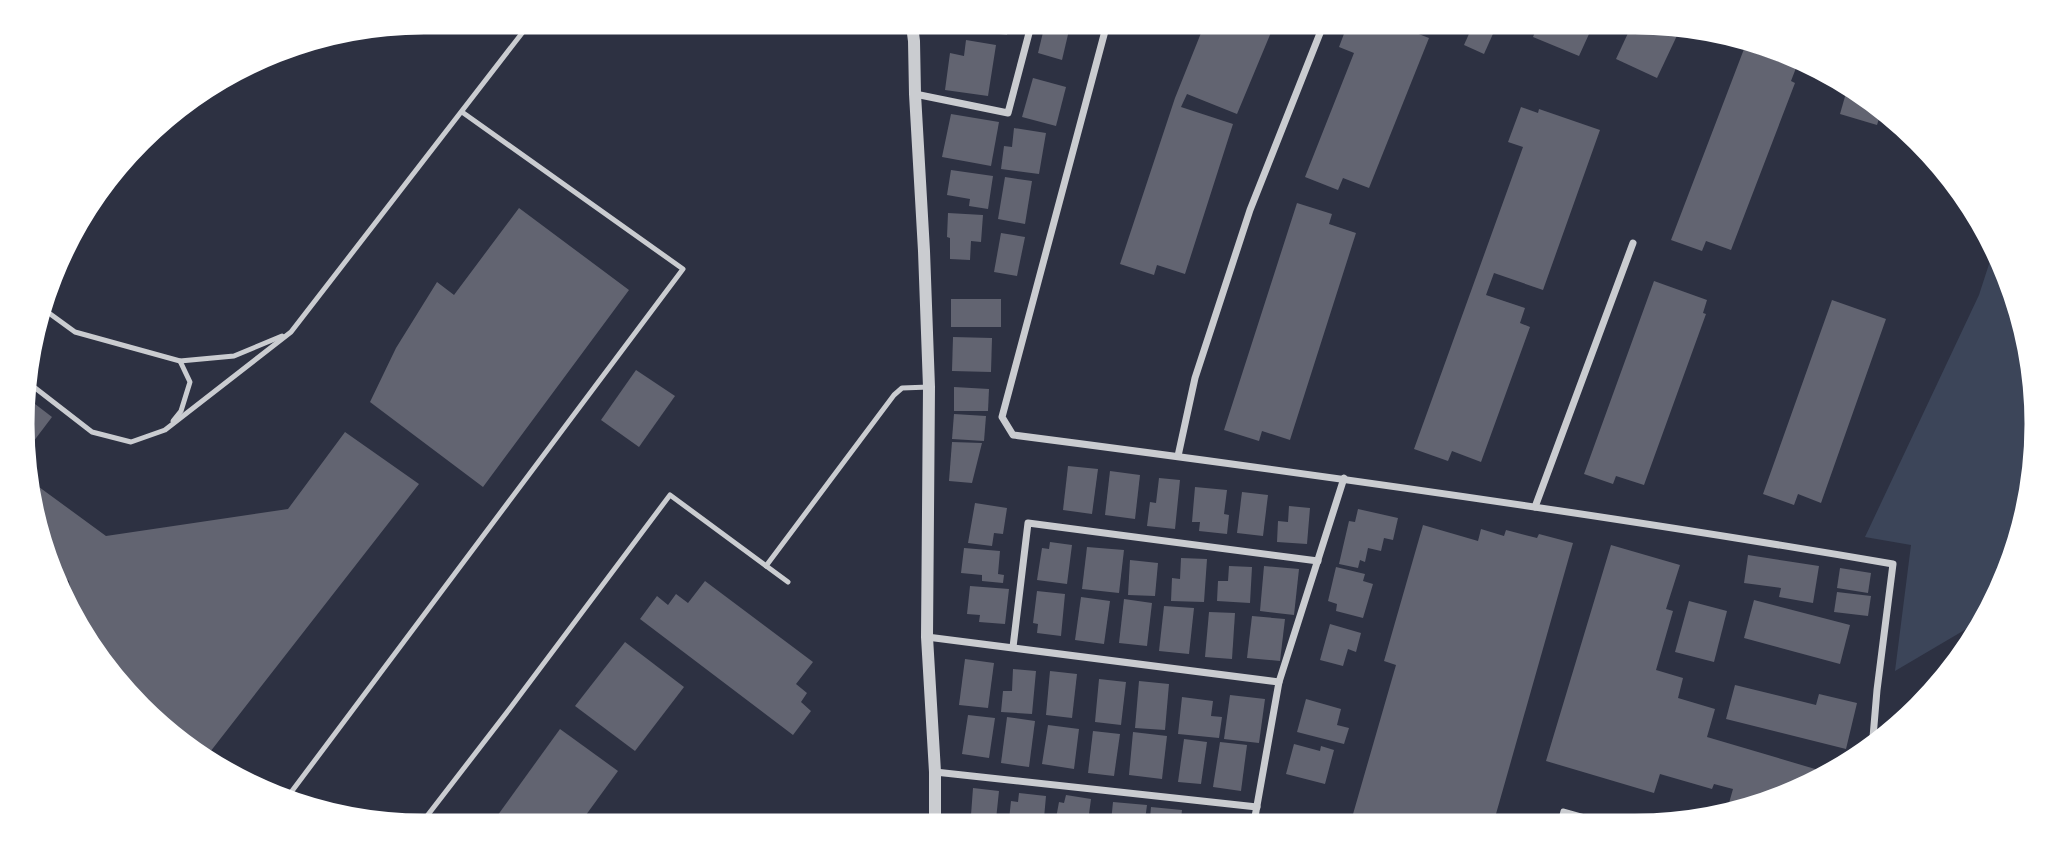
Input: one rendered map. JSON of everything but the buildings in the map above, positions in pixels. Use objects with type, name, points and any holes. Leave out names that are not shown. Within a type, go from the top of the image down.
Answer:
[{"type":"street","points":[[913,30],[929,387],[927,637],[935,818]]},
{"type":"street","points":[[915,94],[1008,113],[1030,30]]},
{"type":"street","points":[[1107,30],[1002,417],[1013,435],[1344,478],[1893,564],[1873,739]]},
{"type":"street","points":[[1178,456],[1195,379],[1246,223],[1321,30]]},
{"type":"street","points":[[1535,507],[1633,243]]},
{"type":"street","points":[[1255,818],[1279,682],[1344,478]]},
{"type":"street","points":[[1013,647],[1028,523],[1318,561]]},
{"type":"street","points":[[927,637],[1279,682]]},
{"type":"street","points":[[935,772],[1257,807]]},
{"type":"lane","points":[[32,386],[92,432],[131,442],[166,430],[291,332],[524,30]]},
{"type":"lane","points":[[290,794],[683,269],[462,112]]},
{"type":"lane","points":[[47,311],[75,332],[180,361],[234,356],[291,332]]},
{"type":"lane","points":[[166,430],[181,411],[190,382],[180,361]]},
{"type":"lane","points":[[766,566],[894,395],[902,388],[929,387]]},
{"type":"lane","points":[[425,818],[670,495],[788,582]]},
{"type":"lane","points":[[1561,818],[1563,811],[1588,818]]},
{"type":"shaded area","points":[[1990,261],[1994,262],[2016,322],[2026,373],[2029,424],[2022,501],[1999,575],[1974,624],[1895,671],[1911,545],[1865,537],[1979,295]]}]
